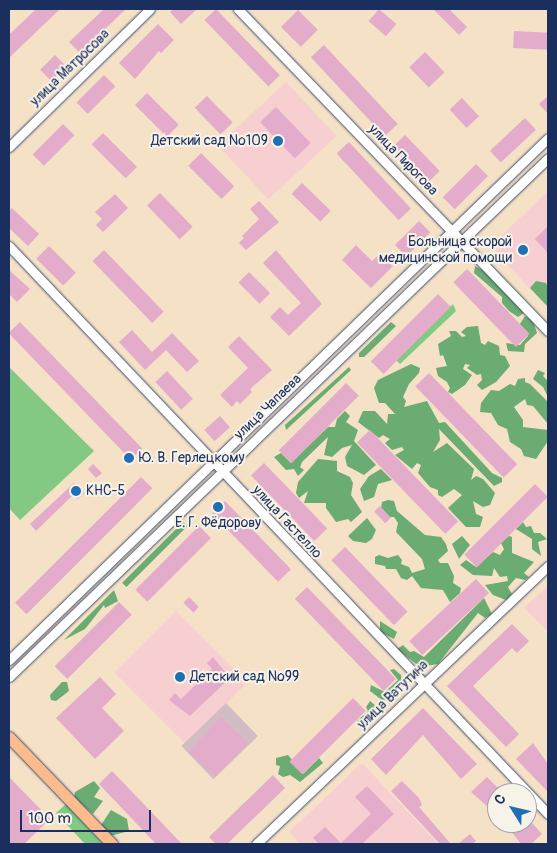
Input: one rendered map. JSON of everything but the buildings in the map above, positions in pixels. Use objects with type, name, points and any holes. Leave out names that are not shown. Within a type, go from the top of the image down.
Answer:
[{"type":"main road","points":[[9,737],[112,844]]},
{"type":"street","name":"улица Матросова","points":[[9,147],[150,9]]},
{"type":"street","name":"улица Пирогова","points":[[238,9],[548,330]]},
{"type":"street","points":[[9,660],[211,462],[548,138]]},
{"type":"street","name":"улица Чапаева","points":[[9,677],[548,158]]},
{"type":"street","name":"улица Гастелло","points":[[9,246],[211,462],[548,814]]},
{"type":"street","name":"улица Ватутина","points":[[256,844],[548,566]]},
{"type":"shaded area","name":"Детский сад №109","points":[[286,82],[336,136],[268,200],[218,145]]},
{"type":"shaded area","name":"Больница скорой медицинской помощи","points":[[548,191],[548,307],[495,252],[500,247],[495,242]]},
{"type":"shaded area","points":[[548,586],[548,632],[524,608]]},
{"type":"shaded area","name":"Детский сад №99","points":[[176,611],[247,682],[186,744],[114,673]]},
{"type":"shaded area","points":[[226,703],[258,736],[213,779],[181,746]]},
{"type":"shaded area","points":[[362,763],[438,844],[300,844],[289,832]]},
{"type":"green space","points":[[475,266],[487,272],[524,313],[518,317],[509,311],[502,303],[502,297],[474,273]]},
{"type":"green space","points":[[536,281],[546,283],[548,288],[548,307],[530,288]]},
{"type":"green space","points":[[453,304],[456,311],[400,364],[396,360]]},
{"type":"green space","points":[[525,316],[533,321],[537,333],[525,344],[524,352],[508,351],[506,343],[520,345],[528,336],[518,327]]},
{"type":"green space","points":[[391,322],[396,326],[364,357],[359,357],[359,353]]},
{"type":"green space","points":[[478,326],[481,343],[485,345],[488,341],[499,346],[500,355],[505,356],[510,366],[496,382],[482,390],[477,385],[482,380],[481,374],[477,375],[467,368],[470,365],[465,364],[463,369],[472,375],[465,385],[452,394],[448,392],[450,388],[447,382],[438,376],[436,368],[447,366],[443,355],[440,356],[438,344],[451,336],[449,331],[456,331],[462,337],[466,336],[461,332],[467,327]]},
{"type":"green space","points":[[411,364],[420,368],[419,373],[409,384],[403,397],[406,401],[404,407],[427,401],[439,423],[445,422],[492,473],[502,478],[502,482],[494,486],[439,429],[440,440],[433,452],[447,443],[474,469],[471,480],[476,476],[483,479],[495,493],[490,505],[483,507],[473,501],[476,514],[483,517],[480,527],[466,527],[448,508],[462,495],[454,489],[442,497],[438,495],[438,490],[430,487],[418,473],[421,465],[417,463],[412,469],[395,455],[404,450],[402,447],[392,450],[385,443],[390,439],[383,435],[379,438],[358,422],[363,411],[375,411],[387,424],[388,414],[395,414],[385,403],[379,403],[374,388],[378,380]]},
{"type":"green space","points":[[9,367],[94,451],[20,520],[9,508]]},
{"type":"green space","points":[[349,367],[351,370],[286,430],[285,425]]},
{"type":"green space","points":[[538,370],[545,373],[543,376],[548,381],[548,397],[543,387],[533,379]]},
{"type":"green space","points":[[525,378],[525,382],[530,384],[548,402],[548,424],[533,406],[527,405],[525,399],[514,407],[523,420],[523,427],[548,430],[548,441],[536,459],[524,456],[521,449],[510,442],[507,429],[498,425],[491,413],[480,412],[481,403],[491,390],[499,391],[510,384],[515,386],[518,379]]},
{"type":"green space","points":[[345,411],[350,416],[346,422],[358,430],[354,441],[376,465],[364,475],[347,466],[345,457],[352,445],[342,448],[332,457],[324,455],[328,437],[302,462],[300,467],[304,470],[298,476],[294,469],[286,470],[274,457],[281,453],[291,463],[328,427],[335,427],[337,419]]},
{"type":"green space","points":[[318,459],[337,461],[337,471],[350,477],[353,483],[351,495],[362,512],[351,522],[348,519],[336,522],[326,508],[326,503],[304,503],[308,491],[299,498],[296,493],[298,482]]},
{"type":"green space","points":[[381,469],[392,480],[378,484],[374,497],[364,501],[360,489],[369,476]]},
{"type":"green space","points":[[394,501],[397,511],[425,535],[441,537],[446,544],[448,551],[438,560],[440,563],[448,563],[454,576],[453,583],[461,588],[460,593],[450,602],[443,590],[421,588],[412,576],[407,580],[401,578],[396,569],[386,569],[385,566],[375,564],[375,557],[379,555],[388,558],[398,555],[402,560],[401,564],[409,567],[412,573],[425,569],[422,559],[396,532],[398,523],[394,517],[387,517],[381,508],[382,502]]},
{"type":"green space","points":[[367,518],[376,530],[372,539],[366,543],[353,541],[348,536]]},
{"type":"green space","points":[[183,522],[187,526],[126,587],[122,583]]},
{"type":"green space","points":[[523,522],[526,527],[531,526],[534,533],[540,533],[547,539],[538,542],[541,556],[532,549],[532,539],[516,529]]},
{"type":"green space","points":[[462,536],[470,545],[459,559],[452,544]]},
{"type":"green space","points":[[509,536],[512,537],[512,553],[534,562],[524,573],[529,577],[525,580],[516,578],[508,587],[512,594],[506,600],[493,595],[485,585],[508,581],[507,576],[500,577],[494,568],[492,576],[473,575],[460,565],[466,560],[476,567],[493,552],[500,555],[504,549],[501,543]]},
{"type":"green space","points":[[114,590],[118,601],[105,608],[104,605],[85,629],[64,640]]},
{"type":"green space","points":[[484,598],[492,614],[485,618],[478,613],[438,664],[420,667],[397,649],[403,645],[410,652],[414,651],[424,657]]},
{"type":"green space","points":[[380,621],[397,632],[394,639],[380,632]]},
{"type":"green space","points":[[394,669],[401,675],[402,686],[388,700],[382,700],[370,691],[371,685],[385,692],[398,680],[390,670]]},
{"type":"green space","points":[[62,682],[67,682],[69,691],[56,701],[51,700],[50,695]]},
{"type":"green space","points":[[370,701],[377,707],[375,712],[360,727],[357,721],[368,711],[366,707]]},
{"type":"green space","points":[[288,755],[303,774],[319,758],[323,763],[300,782],[290,775],[283,777],[278,774],[280,766],[276,765],[276,758]]},
{"type":"green space","points":[[94,781],[100,788],[94,797],[103,801],[93,814],[74,798],[75,792]]},
{"type":"green space","points":[[66,804],[103,844],[85,844],[56,813]]},
{"type":"green space","points":[[111,810],[127,819],[129,831],[110,836],[101,825]]},
{"type":"place","name":"Детский сад №109","points":[[278,141]]},
{"type":"place","name":"Больница скорой медицинской помощи","points":[[523,250]]},
{"type":"place","name":"Ю. В. Герлецкому","points":[[129,458]]},
{"type":"place","name":"КНС-5","points":[[76,491]]},
{"type":"place","name":"Е. Г. Фёдорову","points":[[218,507]]},
{"type":"place","name":"Детский сад №99","points":[[180,677]]}]
